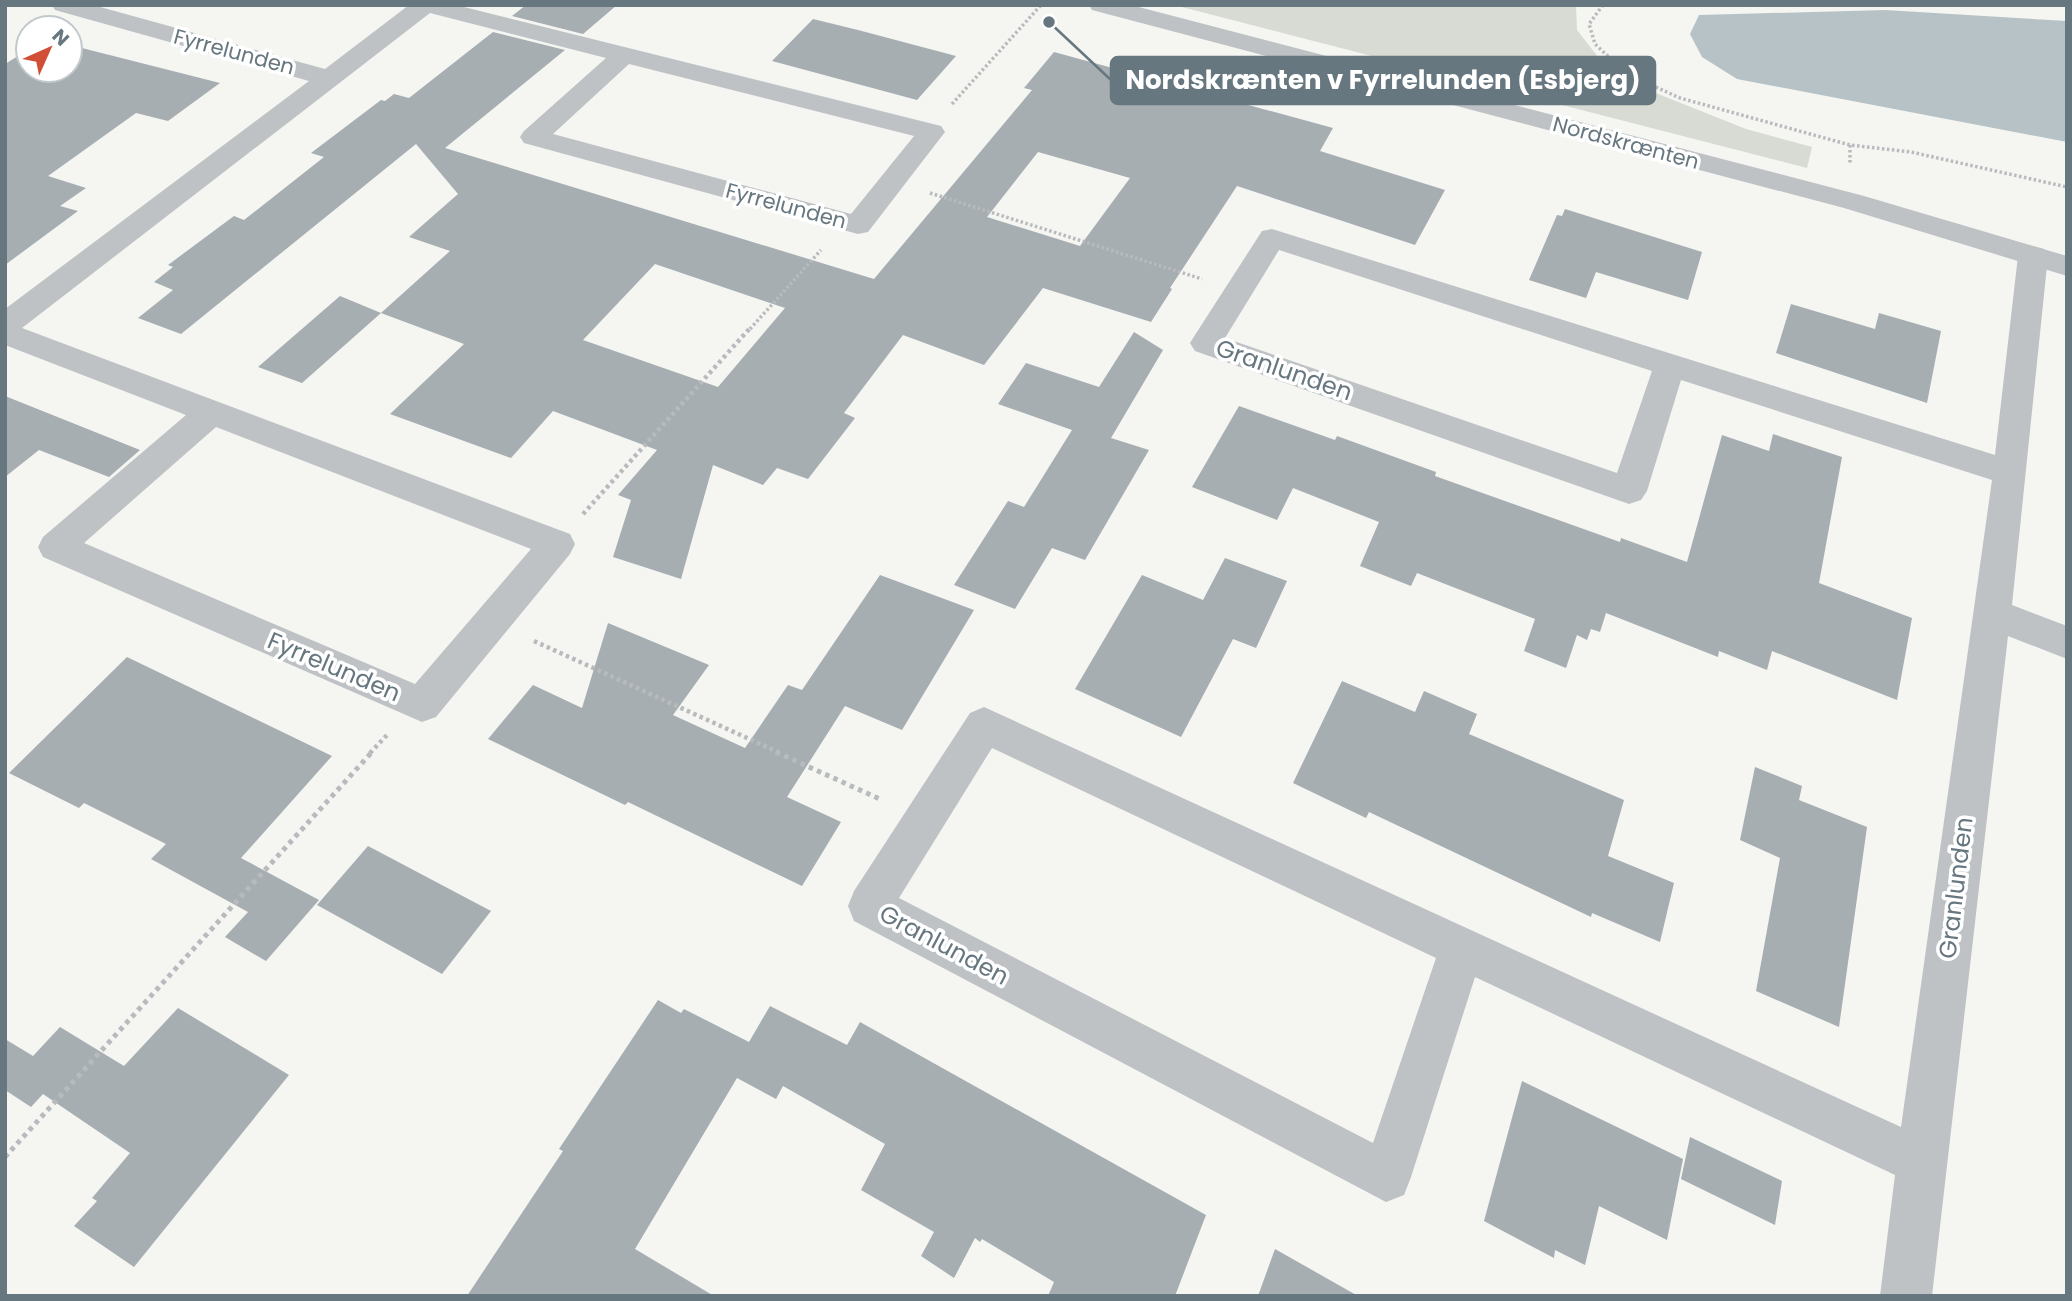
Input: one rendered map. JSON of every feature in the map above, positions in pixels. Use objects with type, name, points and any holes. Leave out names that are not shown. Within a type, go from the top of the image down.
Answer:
[{"type":"street","name":"Fyrrelunden","points":[[64,5],[150,19],[329,78]]},
{"type":"street","name":"Fyrrelunden","points":[[5,325],[426,5],[930,132],[858,225],[534,137],[624,55]]},
{"type":"street","name":"Nordskrænten","points":[[1101,5],[1840,199],[2050,261]]},
{"type":"street","name":"Granlunden","points":[[1670,365],[1629,491],[1206,343],[1272,238],[2010,473]]},
{"type":"street","name":"Granlunden","points":[[1906,1296],[2010,473],[2050,261]]},
{"type":"street","points":[[5,333],[557,544]]},
{"type":"street","name":"Fyrrelunden","points":[[211,412],[57,547],[422,705],[557,544]]},
{"type":"street","points":[[1992,614],[2067,643]]},
{"type":"street","name":"Granlunden","points":[[1462,947],[1386,1178],[870,906],[984,725],[1462,947],[1921,1162]]},
{"type":"path","points":[[930,132],[964,88],[1041,5]]},
{"type":"path","points":[[1603,5],[1589,23],[1595,44],[1627,74],[1679,98],[1850,145],[1911,152],[2067,187]]},
{"type":"path","points":[[892,181],[1239,291]]},
{"type":"path","points":[[557,544],[827,243],[858,225]]},
{"type":"path","points":[[491,622],[925,820]]},
{"type":"path","points":[[5,1157],[388,734],[422,705]]},
{"type":"shaded area","points":[[1174,5],[1576,5],[1577,30],[1613,76],[1746,129],[1812,147],[1807,168]]},
{"type":"shaded area","points":[[1885,10],[2067,21],[2067,142],[1737,79],[1702,57],[1690,34],[1699,15]]},
{"type":"building","points":[[526,5],[617,5],[583,34],[512,16]]},
{"type":"building","points":[[813,19],[956,56],[917,100],[772,61]]},
{"type":"building","points":[[493,32],[565,50],[445,148],[874,279],[1032,90],[1024,88],[1054,52],[1333,128],[1320,151],[1445,190],[1415,245],[1237,186],[1170,288],[1172,289],[1151,322],[1043,288],[984,365],[903,335],[844,413],[855,418],[808,479],[777,468],[763,485],[713,465],[681,579],[613,557],[631,500],[618,495],[657,450],[553,411],[511,458],[390,414],[464,344],[381,313],[450,251],[409,237],[458,194],[416,144],[181,334],[138,318],[173,290],[154,282],[173,267],[168,265],[234,216],[244,220],[324,157],[311,153],[381,100],[385,101],[394,94],[409,98]],"holes":[[[1038,152],[1130,178],[1080,246],[987,217]],[[655,264],[785,308],[718,387],[583,340]]]},
{"type":"building","points":[[84,49],[220,83],[168,121],[136,113],[48,176],[86,188],[60,206],[78,211],[5,265],[5,64],[14,59],[14,84],[84,84]]},
{"type":"building","points":[[1565,209],[1702,252],[1688,300],[1596,272],[1586,298],[1529,280],[1557,215],[1562,216]]},
{"type":"building","points":[[340,296],[381,313],[302,383],[258,367]]},
{"type":"building","points":[[1791,304],[1875,329],[1879,313],[1941,331],[1927,403],[1776,353]]},
{"type":"building","points":[[1134,332],[1163,350],[1111,438],[1149,450],[1085,560],[1052,548],[1015,609],[954,585],[1008,501],[1024,507],[1072,430],[998,404],[1026,363],[1099,387]]},
{"type":"building","points":[[5,396],[140,450],[109,477],[39,450],[5,477]]},
{"type":"building","points":[[1239,406],[1335,440],[1337,436],[1436,472],[1435,476],[1620,542],[1621,538],[1687,562],[1722,435],[1769,451],[1773,434],[1842,457],[1819,583],[1912,618],[1897,700],[1772,651],[1767,670],[1719,651],[1718,657],[1606,613],[1600,632],[1591,629],[1587,640],[1577,635],[1566,668],[1524,651],[1535,619],[1417,573],[1411,586],[1360,566],[1379,522],[1293,488],[1277,520],[1192,487]]},
{"type":"building","points":[[1225,558],[1287,581],[1256,648],[1233,639],[1181,737],[1075,689],[1142,575],[1203,600]]},
{"type":"building","points":[[880,575],[974,610],[902,730],[845,706],[787,797],[841,822],[802,886],[628,802],[625,805],[488,739],[533,685],[582,708],[608,623],[709,665],[673,715],[745,748],[788,685],[802,690]]},
{"type":"building","points":[[127,657],[332,756],[241,858],[319,900],[266,961],[225,937],[248,912],[151,859],[166,844],[84,803],[79,808],[9,773]]},
{"type":"building","points":[[1342,681],[1415,712],[1424,691],[1477,714],[1469,734],[1624,800],[1608,856],[1674,883],[1660,942],[1592,913],[1591,917],[1369,812],[1366,818],[1293,783]]},
{"type":"building","points":[[1755,767],[1802,786],[1799,800],[1867,827],[1839,1027],[1756,991],[1780,858],[1740,840]]},
{"type":"building","points":[[368,846],[491,911],[442,974],[317,905]]},
{"type":"building","points":[[658,1000],[681,1013],[684,1009],[749,1042],[770,1006],[847,1045],[860,1022],[1206,1215],[1175,1296],[1048,1296],[1054,1282],[982,1239],[980,1242],[975,1238],[954,1278],[921,1256],[934,1232],[861,1190],[885,1144],[783,1086],[776,1099],[737,1078],[635,1249],[714,1296],[467,1296],[563,1151],[559,1149]]},
{"type":"building","points":[[178,1008],[289,1075],[134,1267],[74,1226],[97,1201],[92,1198],[130,1153],[43,1094],[31,1107],[5,1090],[5,1039],[33,1056],[60,1027],[124,1066]]},
{"type":"building","points":[[1522,1081],[1683,1159],[1667,1240],[1599,1206],[1585,1265],[1555,1250],[1554,1258],[1484,1221]]},
{"type":"building","points":[[1690,1137],[1782,1181],[1775,1225],[1681,1179]]},
{"type":"building","points":[[1275,1249],[1358,1296],[1258,1296]]},
{"type":"place","name":"Nordskrænten v Fyrrelunden (Esbjerg)","points":[[1049,22]]}]
